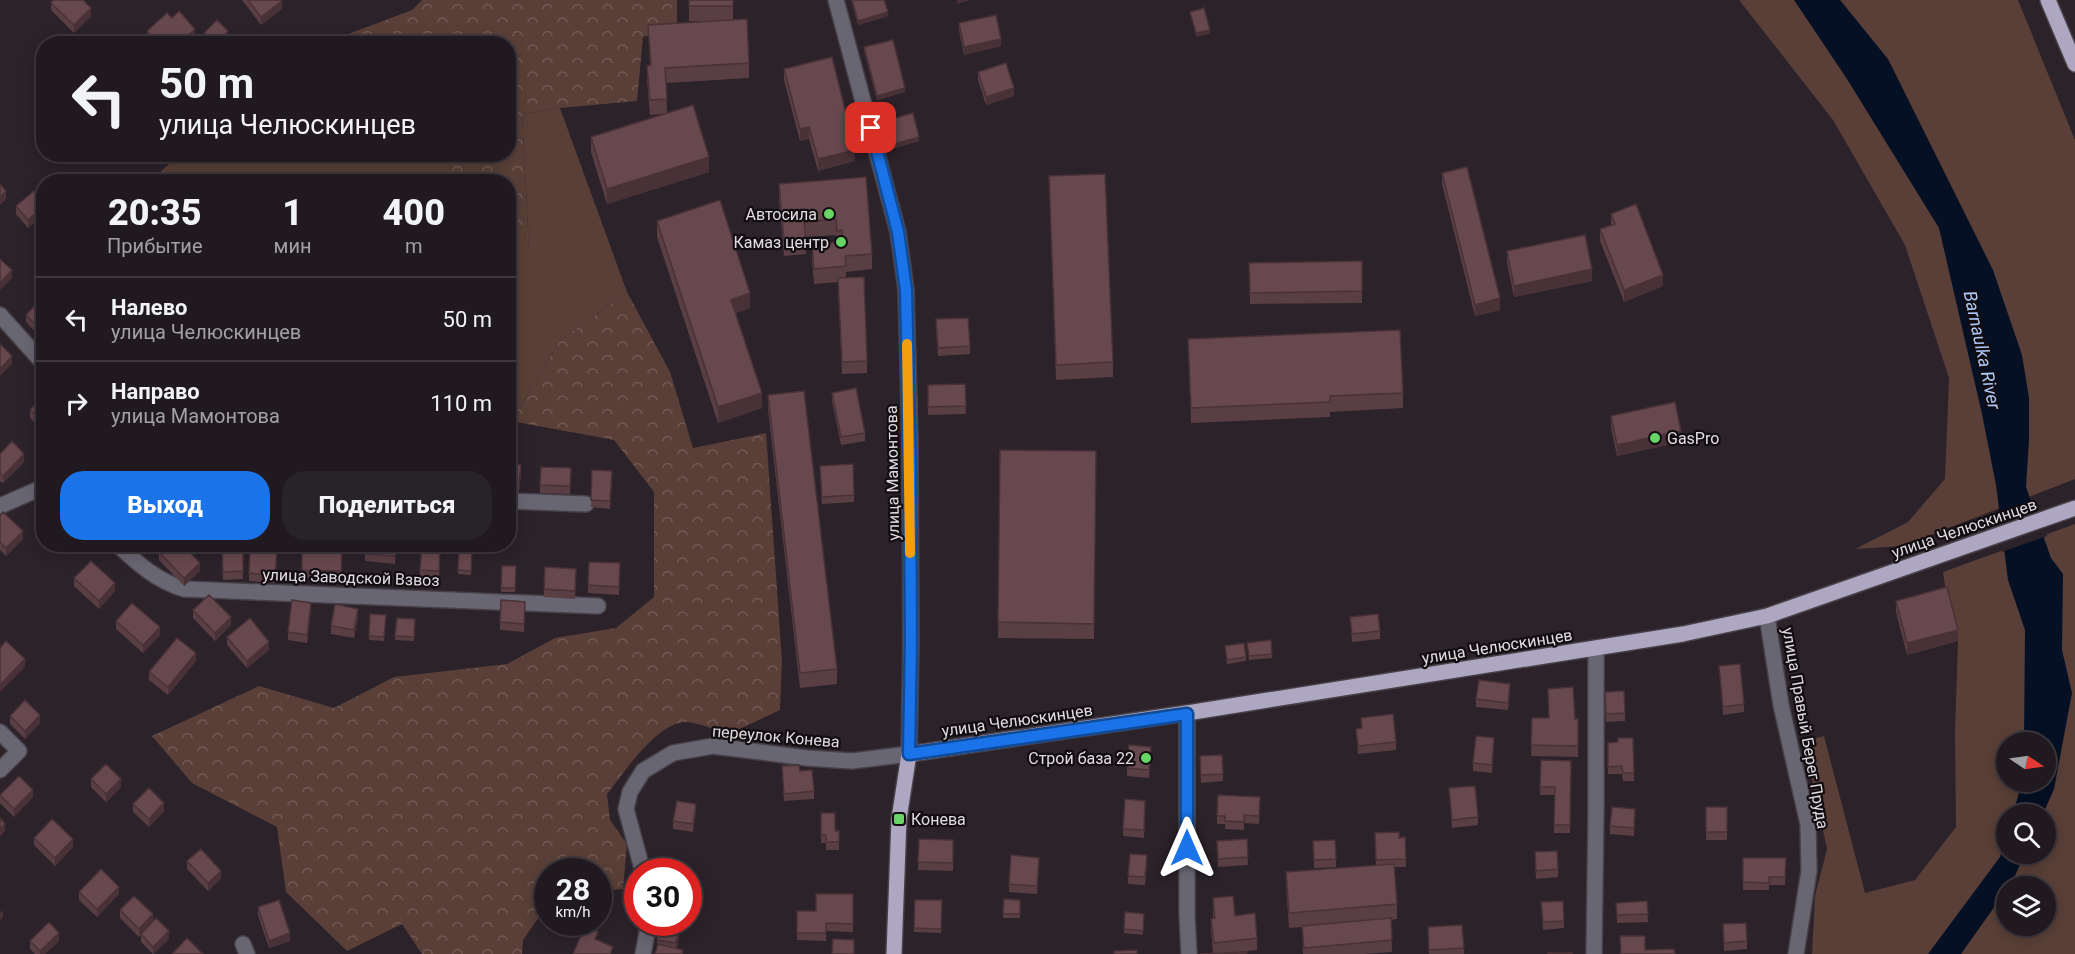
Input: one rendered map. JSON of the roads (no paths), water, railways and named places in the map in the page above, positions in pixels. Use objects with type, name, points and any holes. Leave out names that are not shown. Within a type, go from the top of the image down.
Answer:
[{"type":"main road","points":[[2048,0],[2075,64]]},
{"type":"main road","name":"улица Челюскинцев","points":[[909,754],[1187,714],[1683,634],[1767,615],[2075,508]]},
{"type":"main road","name":"улица Мамонтова","points":[[894,954],[899,819],[909,754]]},
{"type":"street","name":"улица Мамонтова","points":[[836,0],[898,232],[906,290],[910,465],[909,754]]},
{"type":"street","points":[[0,315],[36,355]]},
{"type":"street","points":[[0,506],[36,491]]},
{"type":"street","points":[[516,501],[586,504]]},
{"type":"street","name":"улица Заводской Взвоз","points":[[126,552],[169,584],[184,589],[598,606]]},
{"type":"street","points":[[130,556],[134,552]]},
{"type":"street","name":"улица Правый Берег Пруда","points":[[1767,615],[1781,705],[1808,824],[1809,871],[1796,954]]},
{"type":"street","points":[[1594,954],[1596,648]]},
{"type":"street","points":[[1187,714],[1190,954]]},
{"type":"street","points":[[0,732],[19,751],[0,770]]},
{"type":"street","name":"переулок Конева","points":[[639,858],[626,809],[630,792],[643,771],[672,753],[712,746],[807,758],[852,761],[909,754]]},
{"type":"street","points":[[643,954],[646,936]]},
{"type":"water","name":"Barnaulka River","points":[[1794,0],[1840,0],[1888,59],[1993,270],[2022,355],[2029,398],[2026,487],[2051,558],[2063,574],[2062,650],[2072,693],[2056,778],[2056,732],[2024,732],[2025,630],[2008,580],[1996,485],[1939,228],[1847,79]]},
{"type":"water","points":[[2019,792],[2053,792],[2047,804],[2016,804]]},
{"type":"water","points":[[1996,862],[2020,864],[2015,876],[1996,876],[1996,905],[1961,954],[1928,954]]},
{"type":"place","name":"Автосила","points":[[829,214]]},
{"type":"place","name":"Камаз центр","points":[[841,242]]},
{"type":"place","name":"GasPro","points":[[1655,438]]},
{"type":"place","name":"Строй база 22","points":[[1146,758]]},
{"type":"place","name":"Конева","points":[[899,819]]}]
